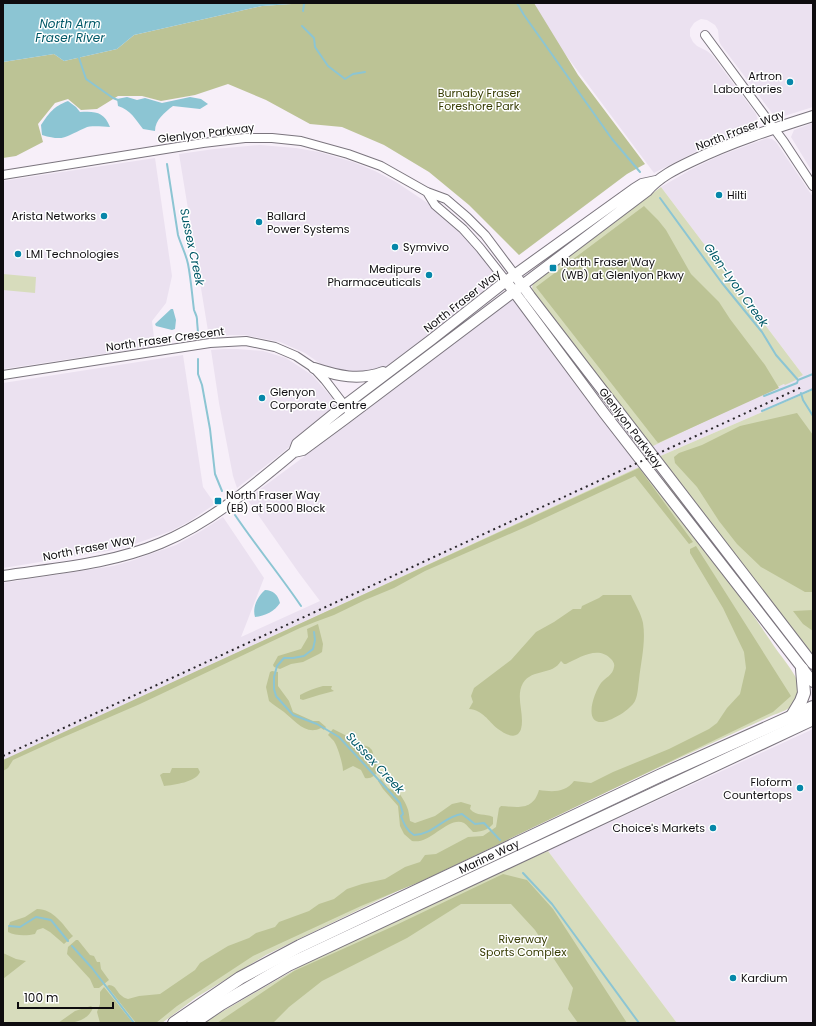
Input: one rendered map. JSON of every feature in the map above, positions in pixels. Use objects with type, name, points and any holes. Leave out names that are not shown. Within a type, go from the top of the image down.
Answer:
[{"type":"main road","points":[[792,716],[804,693],[808,667]]},
{"type":"main road","name":"Marine Way","points":[[174,1023],[240,978],[300,946],[652,780],[813,707]]},
{"type":"main road","name":"Marine Way","points":[[193,1023],[221,1004],[288,965],[813,718]]},
{"type":"street","points":[[705,35],[784,142],[813,186]]},
{"type":"street","name":"North Fraser Way","points":[[294,452],[297,444],[394,367],[506,281],[634,189],[642,184],[656,180],[705,154],[813,116]]},
{"type":"street","name":"Glenlyon Parkway","points":[[3,175],[203,143],[245,138],[272,138],[302,141],[348,154],[381,166],[427,192],[446,199],[485,235],[515,275],[518,288],[604,413],[808,667],[813,682]]},
{"type":"street","name":"North Fraser Way","points":[[3,576],[105,560],[160,544],[191,529],[207,519],[294,452],[303,450],[351,414],[647,191],[656,180]]},
{"type":"street","name":"Glenlyon Parkway","points":[[427,192],[435,206],[463,229],[506,281],[518,288]]},
{"type":"street","name":"North Fraser Crescent","points":[[3,375],[225,341],[246,341],[275,347],[296,356],[314,368],[351,414]]},
{"type":"street","points":[[314,368],[337,376],[353,378],[372,376],[394,367]]},
{"type":"shaded area","points":[[527,3],[813,3],[813,107],[778,118],[775,117],[721,45],[718,30],[715,25],[707,20],[701,19],[694,23],[690,29],[690,36],[693,42],[712,55],[756,114],[758,120],[754,127],[749,130],[699,150],[654,173]]},
{"type":"shaded area","points":[[813,123],[813,173],[791,137],[794,130]]},
{"type":"shaded area","points":[[767,138],[776,142],[813,197],[813,390],[658,457],[651,447],[803,375],[661,187],[690,170],[719,156]]},
{"type":"shaded area","points":[[260,145],[296,148],[319,152],[353,162],[396,182],[435,208],[465,236],[498,276],[499,282],[389,367],[359,375],[325,367],[305,353],[280,342],[245,335],[209,337],[179,154]]},
{"type":"shaded area","points":[[155,158],[172,276],[166,303],[152,321],[155,346],[3,369],[3,181]]},
{"type":"shaded area","points":[[513,300],[516,301],[641,466],[3,761],[3,583],[113,566],[131,561],[176,545],[223,517],[264,578],[241,637],[320,601],[247,499],[363,413],[506,303]]},
{"type":"shaded area","points":[[224,349],[263,351],[286,358],[312,375],[334,400],[336,405],[333,411],[237,488],[233,476],[219,403],[211,350]]},
{"type":"shaded area","points":[[183,355],[203,487],[215,504],[190,521],[171,531],[129,546],[108,551],[3,568],[3,383]]},
{"type":"shaded area","points":[[813,729],[813,1023],[677,1023],[548,851]]},
{"type":"green space","name":"Burnaby Fraser Foreshore Park","points":[[306,3],[534,3],[578,75],[645,164],[627,174],[519,255],[469,205],[429,172],[384,145],[342,127],[310,124],[266,100],[228,84],[195,95],[161,101],[142,96],[118,96],[97,109],[81,110],[68,99],[55,103],[38,124],[43,142],[16,156],[3,158],[3,62],[54,54],[64,61],[117,49],[134,35],[262,6]]},
{"type":"green space","points":[[661,187],[803,375],[796,380],[785,385],[784,384],[651,447],[534,293],[532,286],[535,281]]},
{"type":"green space","points":[[644,206],[666,230],[691,274],[719,302],[765,365],[779,388],[658,443],[536,287]]},
{"type":"green space","points":[[3,274],[36,277],[35,293],[3,290]]},
{"type":"green space","points":[[813,390],[813,656],[658,457]]},
{"type":"green space","points":[[797,413],[813,435],[813,592],[805,592],[761,567],[737,544],[719,521],[697,487],[675,463],[674,457],[679,453],[702,445],[740,426]]},
{"type":"green space","points":[[641,466],[707,552],[795,676],[801,689],[790,707],[504,839],[266,955],[197,997],[162,1023],[3,1023],[3,761]]},
{"type":"green space","points":[[639,468],[693,542],[689,544],[635,476],[530,525],[425,571],[394,588],[334,615],[300,628],[140,704],[13,760],[8,768],[3,771],[3,760]]},
{"type":"green space","points":[[666,479],[804,656],[800,659],[662,482]]},
{"type":"green space","points":[[696,546],[791,696],[773,712],[422,881],[361,906],[253,956],[177,1006],[156,1023],[136,1023],[107,986],[109,985],[114,987],[120,994],[128,999],[139,996],[160,994],[195,970],[200,963],[228,946],[249,938],[256,933],[275,927],[279,922],[309,911],[319,904],[334,899],[347,889],[385,879],[405,867],[420,862],[425,855],[436,854],[468,837],[483,836],[496,827],[499,808],[501,806],[519,807],[529,805],[533,802],[539,790],[562,790],[567,788],[574,781],[591,783],[613,772],[669,749],[709,729],[717,723],[727,708],[740,694],[746,668],[744,652],[723,608],[690,553],[690,549]]},
{"type":"green space","points":[[603,595],[631,595],[643,623],[644,644],[637,693],[635,701],[629,708],[607,721],[597,721],[593,718],[593,699],[601,683],[609,676],[614,666],[611,659],[606,655],[594,653],[588,654],[566,664],[561,661],[553,669],[537,673],[527,678],[521,688],[520,700],[522,723],[521,729],[517,735],[514,736],[504,733],[478,711],[469,709],[473,702],[471,696],[474,688],[511,660],[536,632],[573,609],[581,609],[582,606]]},
{"type":"green space","points":[[813,610],[813,631],[803,624],[793,611]]},
{"type":"green space","points":[[318,624],[323,644],[322,652],[303,662],[291,664],[280,669],[274,667],[273,665],[278,656],[301,649],[308,637],[307,629]]},
{"type":"green space","points":[[270,672],[278,672],[278,686],[289,701],[293,712],[313,721],[319,721],[326,727],[324,730],[321,728],[316,730],[305,729],[269,701],[266,687]]},
{"type":"green space","points":[[323,686],[332,686],[331,689],[334,691],[303,700],[300,699],[300,695]]},
{"type":"green space","points":[[333,729],[347,736],[354,742],[369,747],[372,750],[378,771],[374,776],[371,778],[365,778],[361,770],[353,766],[343,771],[341,759],[336,746],[328,735]]},
{"type":"green space","points":[[172,768],[198,768],[200,772],[189,781],[164,786],[160,775],[163,773],[170,773]]},
{"type":"green space","points":[[381,779],[388,788],[392,790],[396,789],[404,800],[410,821],[415,823],[435,816],[452,804],[461,802],[471,805],[470,809],[475,813],[493,817],[493,824],[489,828],[479,832],[473,832],[464,823],[452,823],[426,839],[412,841],[404,834],[400,826],[398,806],[383,789],[378,781]]},
{"type":"green space","name":"Riverway Sports Complex","points":[[548,851],[677,1023],[204,1023],[301,966],[515,865]]},
{"type":"green space","points":[[503,874],[527,880],[553,909],[627,1023],[578,1023],[568,1009],[573,988],[535,930],[511,904],[461,904],[407,938],[322,981],[289,1007],[273,1023],[217,1023],[294,971],[396,925]]},
{"type":"green space","points":[[37,909],[48,912],[58,918],[73,936],[64,944],[43,928],[37,930],[35,934],[28,935],[18,935],[8,932],[10,922],[25,917]]},
{"type":"green space","points":[[78,940],[90,955],[94,956],[97,962],[100,962],[101,969],[109,980],[99,988],[94,988],[90,979],[67,954],[68,947]]},
{"type":"green space","points":[[3,953],[16,959],[26,961],[3,979]]},
{"type":"green space","points":[[104,987],[133,1023],[100,1023],[97,1012],[100,1004],[100,992]]},
{"type":"green space","points":[[91,1006],[93,1008],[87,1017],[78,1021],[58,1023],[75,1011]]},
{"type":"water","name":"North Arm Fraser River","points":[[3,3],[306,3],[262,6],[134,35],[117,49],[64,61],[54,54],[3,62]]},
{"type":"water","points":[[127,97],[137,100],[145,98],[162,103],[190,97],[201,99],[208,104],[200,109],[173,106],[159,120],[155,127],[155,131],[143,129],[130,112],[118,106],[117,99]]},
{"type":"water","points":[[68,101],[80,112],[95,112],[102,115],[110,127],[88,127],[61,138],[42,135],[41,125],[52,110]]},
{"type":"water","points":[[171,309],[173,309],[176,320],[175,329],[172,330],[156,326],[155,324]]},
{"type":"water","points":[[265,590],[275,594],[280,603],[269,613],[255,617],[254,609],[256,602]]},
{"type":"waterway","name":"Glen-Lyon Creek","points":[[517,3],[612,139],[640,172]]},
{"type":"waterway","points":[[303,11],[304,4]]},
{"type":"waterway","points":[[302,26],[314,38],[315,47],[328,66],[345,79],[353,74],[365,72]]},
{"type":"waterway","name":"Sussex Creek","points":[[78,55],[86,79],[118,100]]},
{"type":"waterway","name":"Sussex Creek","points":[[167,164],[178,235],[189,270],[194,310],[197,318],[198,334]]},
{"type":"waterway","name":"Glen-Lyon Creek","points":[[660,198],[722,283],[762,332],[776,355],[798,380],[797,383],[764,396]]},
{"type":"waterway","name":"Sussex Creek","points":[[198,359],[198,374],[202,385],[210,429],[215,474],[222,491]]},
{"type":"waterway","points":[[798,380],[813,374]]},
{"type":"waterway","points":[[762,411],[813,389]]},
{"type":"waterway","name":"Glen-Lyon Creek","points":[[801,393],[803,400],[813,416]]},
{"type":"waterway","name":"Sussex Creek","points":[[235,515],[301,606]]},
{"type":"waterway","name":"Sussex Creek","points":[[314,632],[315,640],[313,649],[304,656],[284,658],[277,666],[274,677],[274,689],[276,696],[293,715],[317,724],[339,737],[400,803],[403,814],[401,816],[403,822],[414,835],[427,832],[450,818],[462,814],[475,824],[484,823],[500,840]]},
{"type":"waterway","name":"Sussex Creek","points":[[523,873],[552,904],[639,1023]]},
{"type":"waterway","points":[[9,926],[20,927],[36,917],[51,920],[68,941]]},
{"type":"waterway","points":[[72,946],[92,968],[134,1023]]},
{"type":"railway","points":[[3,756],[802,387]]},
{"type":"place","name":"Artron Laboratories","points":[[790,82]]},
{"type":"place","name":"Hilti","points":[[719,195]]},
{"type":"place","name":"Arista Networks","points":[[104,216]]},
{"type":"place","name":"Ballard Power Systems","points":[[259,222]]},
{"type":"place","name":"Symvivo","points":[[395,247]]},
{"type":"place","name":"LMI Technologies","points":[[18,254]]},
{"type":"place","name":"North Fraser Way (WB) at Glenlyon Pkwy","points":[[553,268]]},
{"type":"place","name":"Medipure Pharmaceuticals","points":[[429,275]]},
{"type":"place","name":"Glenyon Corporate Centre","points":[[262,398]]},
{"type":"place","name":"North Fraser Way (EB) at 5000 Block","points":[[218,501]]},
{"type":"place","name":"Floform Countertops","points":[[800,788]]},
{"type":"place","name":"Choice's Markets","points":[[713,828]]},
{"type":"place","name":"Kardium","points":[[733,978]]}]
